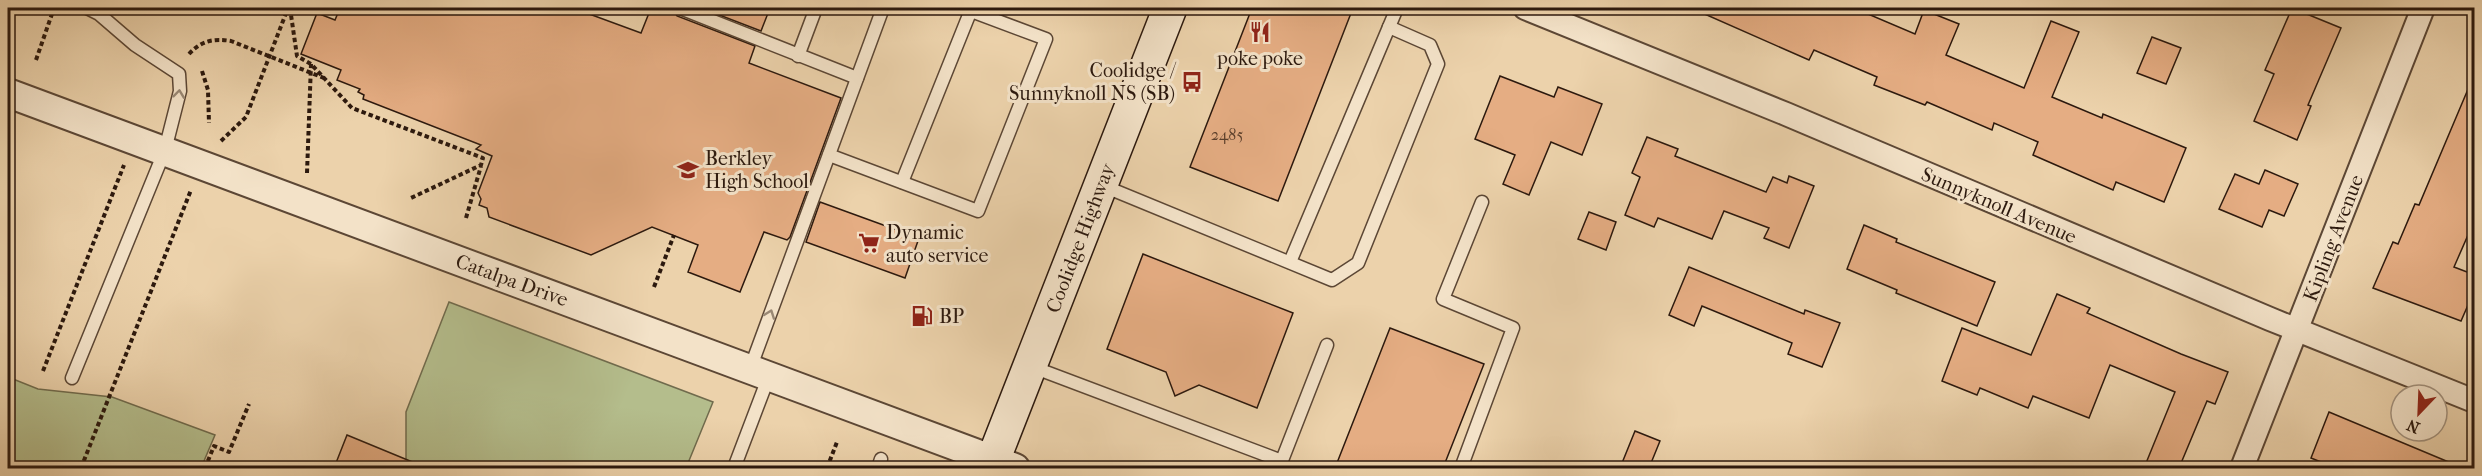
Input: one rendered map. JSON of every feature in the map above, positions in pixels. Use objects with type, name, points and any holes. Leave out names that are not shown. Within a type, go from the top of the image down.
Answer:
[{"type":"main road","name":"Coolidge Highway","points":[[1000,466],[1030,366],[1170,8]]},
{"type":"street","name":"Sunnyknoll Avenue","points":[[1524,8],[1786,114],[2296,329],[2475,401]]},
{"type":"street","name":"Kipling Avenue","points":[[2242,468],[2423,8]]},
{"type":"street","name":"Catalpa Drive","points":[[8,93],[760,373],[1000,466]]},
{"type":"lane","points":[[72,378],[165,150],[180,91],[180,74],[135,45],[99,14],[87,8]]},
{"type":"lane","points":[[680,8],[857,78]]},
{"type":"lane","points":[[798,56],[816,8]]},
{"type":"lane","points":[[734,468],[760,373],[829,155],[883,8]]},
{"type":"lane","points":[[1290,262],[1397,8]]},
{"type":"lane","points":[[829,155],[978,211],[1046,39],[967,9],[902,182]]},
{"type":"lane","points":[[1100,184],[1332,279],[1358,263],[1437,64],[1430,45],[1389,27]]},
{"type":"lane","points":[[1461,468],[1513,328],[1443,299],[1482,202]]},
{"type":"lane","points":[[1030,366],[1280,465],[1327,345]]},
{"type":"path","points":[[36,60],[54,8]]},
{"type":"path","points":[[216,145],[246,117],[289,8]]},
{"type":"path","points":[[289,8],[297,56],[311,64],[352,108],[483,158],[466,218]]},
{"type":"path","points":[[189,54],[196,46],[207,40],[231,41],[324,78]]},
{"type":"path","points":[[307,180],[311,64]]},
{"type":"path","points":[[43,371],[126,160]]},
{"type":"path","points":[[411,198],[481,165]]},
{"type":"path","points":[[81,468],[192,187]]},
{"type":"path","points":[[654,287],[674,235]]},
{"type":"path","points":[[205,468],[214,446],[229,452],[249,404]]},
{"type":"path","points":[[826,468],[837,442]]},
{"type":"green space","points":[[449,302],[713,402],[686,468],[403,468],[406,459],[406,412]]},
{"type":"green space","points":[[8,377],[38,389],[112,397],[215,435],[201,468],[8,468]]},
{"type":"building","points":[[340,8],[573,8],[641,33],[651,8],[672,8],[677,16],[755,46],[749,63],[841,98],[790,237],[787,240],[764,232],[740,292],[688,272],[698,245],[652,227],[591,255],[489,217],[487,208],[479,205],[481,199],[478,193],[492,156],[476,149],[481,145],[363,99],[364,95],[358,92],[360,89],[337,80],[341,70],[301,54],[317,13],[335,20]]},
{"type":"building","points":[[701,8],[770,8],[761,31]]},
{"type":"building","points":[[1252,8],[1353,8],[1278,201],[1190,167]]},
{"type":"building","points":[[1691,8],[1854,8],[1915,34],[1924,10],[1959,24],[1946,55],[2024,88],[2051,21],[2079,32],[2052,97],[2102,118],[2103,114],[2186,148],[2164,202],[2116,182],[2113,190],[2033,155],[2038,142],[1994,123],[1992,130],[1927,102],[1925,105],[1874,85],[1877,77],[1814,50],[1809,60]]},
{"type":"building","points":[[2292,8],[2341,28],[2308,105],[2311,106],[2297,140],[2254,121],[2274,74],[2265,70]]},
{"type":"building","points":[[2152,37],[2181,48],[2166,84],[2137,73]]},
{"type":"building","points":[[2474,75],[2475,219],[2454,267],[2475,275],[2475,289],[2461,321],[2373,288],[2393,242],[2398,244],[2415,204],[2419,205]]},
{"type":"building","points":[[1500,76],[1554,97],[1558,87],[1602,104],[1582,155],[1551,142],[1529,195],[1503,184],[1515,155],[1475,139]]},
{"type":"building","points":[[1647,137],[1678,149],[1675,156],[1766,192],[1773,177],[1787,183],[1789,176],[1814,186],[1789,248],[1764,238],[1769,228],[1724,211],[1712,239],[1658,218],[1654,227],[1625,215],[1640,177],[1632,173]]},
{"type":"building","points":[[2265,170],[2298,184],[2284,216],[2269,210],[2262,227],[2219,209],[2235,174],[2259,184]]},
{"type":"building","name":"Dynamic auto service","points":[[820,202],[919,238],[905,278],[806,242]]},
{"type":"building","points":[[1589,212],[1616,222],[1606,250],[1578,239]]},
{"type":"building","points":[[1864,225],[1897,239],[1896,242],[1995,282],[1977,326],[1896,293],[1897,290],[1847,269]]},
{"type":"building","points":[[1143,254],[1293,313],[1257,408],[1199,385],[1175,396],[1166,372],[1107,349]]},
{"type":"building","points":[[1689,267],[1804,314],[1805,310],[1840,323],[1822,367],[1788,354],[1792,343],[1702,306],[1694,326],[1669,315]]},
{"type":"building","points":[[2057,294],[2090,308],[2087,313],[2228,372],[2215,404],[2207,401],[2179,468],[2144,468],[2175,392],[2110,365],[2089,418],[2033,396],[2028,408],[1980,388],[1977,395],[1942,381],[1962,328],[2031,355]]},
{"type":"building","points":[[1390,328],[1484,364],[1443,468],[1335,468]]},
{"type":"building","points":[[2329,412],[2389,437],[2389,443],[2403,443],[2463,468],[2336,468],[2311,458]]},
{"type":"building","points":[[1635,431],[1660,441],[1649,468],[1620,468]]},
{"type":"building","points":[[347,435],[427,468],[334,468]]},
{"type":"place","name":"poke poke","points":[[1260,32]]},
{"type":"place","name":"Coolidge / Sunnyknoll NS (SB)","points":[[1192,82]]},
{"type":"place","name":"Berkley High School","points":[[688,170]]},
{"type":"place","name":"Dynamic auto service","points":[[869,243]]},
{"type":"place","name":"BP","points":[[922,316]]}]
